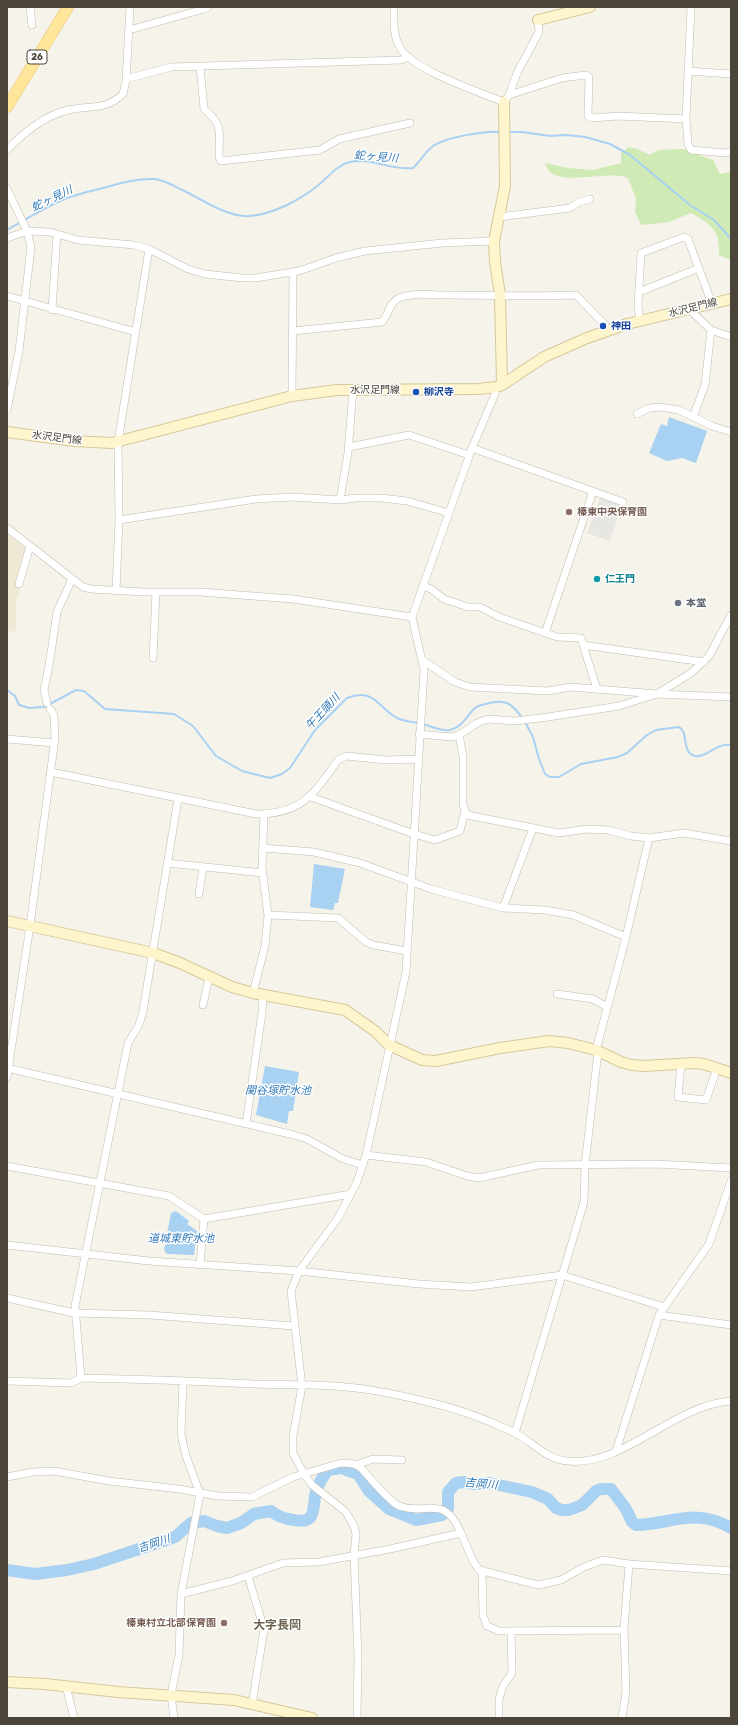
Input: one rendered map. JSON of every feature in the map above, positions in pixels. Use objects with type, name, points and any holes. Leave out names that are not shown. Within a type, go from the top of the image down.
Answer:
[{"type":"main road","name":"26","points":[[7,107],[68,7]]},
{"type":"street","points":[[30,7],[32,25]]},
{"type":"street","points":[[7,150],[21,135],[59,112],[70,109],[97,107],[116,101],[123,94],[126,79],[130,7]]},
{"type":"street","points":[[129,30],[208,7]]},
{"type":"street","points":[[394,7],[395,36],[400,48],[416,64],[506,99],[562,78],[586,75],[589,77],[588,116],[592,118],[618,116],[686,119]]},
{"type":"street","points":[[357,1718],[358,1656],[354,1555],[356,1534],[354,1526],[346,1512],[312,1485],[304,1474],[293,1453],[293,1436],[302,1386],[291,1291],[299,1271],[338,1218],[351,1194],[363,1165],[402,992],[412,882],[420,714],[424,670],[412,617],[469,455],[499,386],[500,295],[494,262],[494,241],[505,186],[506,99],[517,73],[539,32],[538,20],[560,11],[590,7]]},
{"type":"street","points":[[691,7],[686,119],[688,144],[691,150],[726,153],[731,151]]},
{"type":"street","points":[[126,79],[172,67],[401,60],[409,58]]},
{"type":"street","points":[[200,66],[204,109],[215,118],[218,124],[219,157],[221,161],[320,150],[339,139],[410,123]]},
{"type":"street","points":[[688,71],[731,74]]},
{"type":"street","points":[[7,189],[27,231],[31,247],[19,351],[10,375],[7,410]]},
{"type":"street","points":[[499,217],[570,208],[579,202],[590,199]]},
{"type":"street","points":[[7,238],[27,231],[50,232],[78,240],[134,245],[149,249],[188,269],[205,274],[256,278],[293,272],[365,250],[443,243],[494,241]]},
{"type":"street","points":[[52,310],[57,234]]},
{"type":"street","points":[[640,321],[639,292],[641,253],[684,238],[688,239],[712,304]]},
{"type":"street","points":[[116,591],[119,520],[118,442],[149,249]]},
{"type":"street","points":[[639,292],[699,268]]},
{"type":"street","points":[[292,396],[293,272]]},
{"type":"street","points":[[293,331],[382,322],[386,319],[392,304],[400,298],[419,295],[500,295],[538,297],[576,295],[605,325]]},
{"type":"street","points":[[7,296],[52,310],[136,332]]},
{"type":"street","name":"水沢足門線","points":[[7,432],[74,441],[118,442],[292,396],[319,392],[353,390],[478,389],[499,386],[524,369],[568,346],[627,324],[731,299]]},
{"type":"street","points":[[688,309],[711,330],[731,337]]},
{"type":"street","points":[[693,417],[705,385],[711,330]]},
{"type":"street","points":[[340,500],[349,447],[353,390]]},
{"type":"street","points":[[637,414],[648,408],[660,407],[678,410],[712,426],[731,432]]},
{"type":"street","points":[[349,447],[381,442],[409,435],[469,455]]},
{"type":"street","points":[[472,448],[622,502]]},
{"type":"street","points":[[546,633],[593,491]]},
{"type":"street","points":[[119,520],[256,499],[292,497],[340,500],[356,498],[381,498],[407,501],[449,513]]},
{"type":"street","points":[[7,528],[83,587],[116,591],[200,592],[293,599],[412,617]]},
{"type":"street","points":[[19,584],[30,546]]},
{"type":"street","points":[[7,1077],[30,926],[54,743],[54,715],[48,706],[44,690],[57,612],[72,579]]},
{"type":"street","points":[[423,586],[431,588],[444,599],[468,607],[480,607],[499,616],[557,638],[581,638],[597,689]]},
{"type":"street","points":[[152,658],[156,592]]},
{"type":"street","points":[[419,732],[451,737],[459,735],[477,723],[488,719],[519,721],[528,720],[619,706],[657,694],[691,673],[704,662],[709,656],[731,615]]},
{"type":"street","points":[[723,630],[731,633]]},
{"type":"street","points":[[583,645],[704,662]]},
{"type":"street","points":[[422,659],[455,682],[470,687],[548,691],[571,687],[657,694],[731,696]]},
{"type":"street","points":[[459,735],[463,756],[463,805],[467,815],[559,833],[587,829],[608,830],[631,836],[649,838],[684,833],[731,841]]},
{"type":"street","points":[[7,739],[54,743]]},
{"type":"street","points":[[51,772],[178,799],[256,814],[264,814],[295,808],[311,797],[341,757],[346,756],[386,760],[418,759]]},
{"type":"street","points":[[311,797],[414,834],[435,840],[460,831],[465,810]]},
{"type":"street","points":[[81,1378],[74,1312],[101,1184],[128,1043],[139,1025],[143,1011],[178,799]]},
{"type":"street","points":[[246,1124],[262,1013],[258,994],[268,915],[263,873],[264,814]]},
{"type":"street","points":[[503,908],[533,828]]},
{"type":"street","points":[[515,1433],[584,1202],[597,1051],[649,838]]},
{"type":"street","points":[[264,848],[314,852],[360,863],[430,889],[503,908],[545,910],[573,915],[626,937]]},
{"type":"street","points":[[167,863],[263,873]]},
{"type":"street","points":[[199,894],[203,867]]},
{"type":"street","points":[[268,915],[338,918],[366,942],[407,950]]},
{"type":"street","points":[[7,921],[153,954],[180,963],[232,987],[258,994],[345,1010],[375,1031],[389,1045],[413,1057],[429,1061],[549,1041],[568,1043],[597,1051],[621,1062],[632,1065],[644,1066],[695,1063],[731,1073]]},
{"type":"street","points":[[203,1005],[209,977]]},
{"type":"street","points":[[557,994],[593,999],[608,1007]]},
{"type":"street","points":[[681,1064],[678,1097],[706,1100],[716,1068]]},
{"type":"street","points":[[8,1069],[307,1139],[343,1159],[363,1165]]},
{"type":"street","points":[[366,1155],[426,1162],[467,1176],[479,1178],[538,1165],[656,1164],[731,1168]]},
{"type":"street","points":[[7,1166],[168,1196],[204,1219],[351,1194]]},
{"type":"street","points":[[616,1451],[659,1315],[709,1244],[731,1181]]},
{"type":"street","points":[[200,1265],[204,1219]]},
{"type":"street","points":[[7,1245],[149,1261],[299,1271],[419,1284],[471,1287],[562,1275],[664,1307]]},
{"type":"street","points":[[7,1298],[74,1312],[149,1315],[294,1326]]},
{"type":"street","points":[[659,1315],[731,1325]]},
{"type":"street","points":[[7,1381],[71,1382],[81,1378],[347,1387],[423,1401],[464,1411],[515,1433],[549,1456],[567,1461],[585,1460],[616,1451],[646,1437],[692,1410],[708,1405],[731,1401]]},
{"type":"street","points":[[174,1718],[171,1696],[179,1654],[182,1594],[200,1494],[186,1456],[181,1434],[183,1381]]},
{"type":"street","points":[[356,1465],[373,1459],[402,1460]]},
{"type":"street","points":[[7,1477],[33,1472],[54,1472],[110,1481],[179,1489],[200,1494],[252,1497],[293,1476],[340,1463],[356,1465],[361,1468],[397,1505],[411,1508],[440,1508],[455,1519],[473,1561],[479,1570],[538,1585],[561,1580],[584,1567],[603,1560],[629,1564],[731,1571]]},
{"type":"street","points":[[182,1594],[248,1576],[283,1563],[319,1562],[461,1533]]},
{"type":"street","points":[[622,1718],[626,1692],[624,1630],[629,1564]]},
{"type":"street","points":[[482,1570],[483,1615],[487,1626],[499,1631],[624,1630]]},
{"type":"street","points":[[248,1576],[264,1628],[252,1704]]},
{"type":"street","points":[[499,1718],[499,1699],[503,1686],[512,1673],[511,1631]]},
{"type":"street","points":[[7,1682],[234,1700],[312,1718]]},
{"type":"street","points":[[66,1686],[74,1718]]},
{"type":"shaded area","points":[[600,498],[622,506],[610,541],[587,533]]},
{"type":"shaded area","points":[[7,534],[26,549],[21,585],[16,601],[16,631],[7,632]]},
{"type":"green space","points":[[629,147],[650,155],[658,150],[683,149],[713,160],[720,174],[731,172],[731,197],[729,197],[731,198],[731,260],[719,255],[718,240],[713,229],[691,213],[669,222],[641,225],[635,212],[636,199],[628,178],[620,176],[565,177],[556,175],[549,171],[545,163],[568,168],[593,170],[621,163],[621,153]]},
{"type":"water","points":[[669,417],[707,431],[696,463],[682,458],[667,461],[649,453],[661,424],[667,426]]},
{"type":"water","points":[[314,864],[345,869],[338,903],[335,903],[333,910],[310,907]]},
{"type":"water","name":"関谷塚貯水池","points":[[265,1066],[299,1072],[293,1111],[289,1111],[287,1124],[256,1115]]},
{"type":"water","name":"道城東貯水池","points":[[176,1211],[189,1221],[187,1224],[197,1231],[194,1255],[167,1254],[164,1250],[171,1213]]},
{"type":"waterway","name":"蛇ヶ見川","points":[[7,230],[66,199],[125,182],[143,179],[155,179],[171,184],[214,207],[232,214],[241,216],[259,215],[276,210],[301,197],[320,184],[340,166],[350,162],[365,161],[397,168],[413,168],[429,149],[438,143],[465,135],[501,132]]},
{"type":"waterway","name":"蛇ヶ見川","points":[[508,132],[522,132],[550,136],[567,135],[585,137],[610,144],[630,155],[690,205],[714,220],[731,239]]},
{"type":"waterway","name":"午王頭川","points":[[7,690],[15,696],[19,705],[29,708],[44,707],[76,690],[84,691],[105,709],[174,714],[193,726],[216,756],[242,771],[270,778],[282,774],[290,768],[315,730],[347,698],[356,695],[370,697],[399,719],[418,723]]},
{"type":"waterway","name":"午王頭川","points":[[423,724],[440,730],[454,729],[461,724],[476,707],[493,702],[508,703],[523,719]]},
{"type":"waterway","name":"午王頭川","points":[[525,722],[533,737],[545,774],[550,777],[559,777],[581,764],[618,757],[627,753],[647,735],[656,730],[679,727],[684,733],[688,751],[695,756],[703,755],[720,746],[731,745]]},
{"type":"waterway","name":"吉岡川","points":[[7,1570],[35,1574],[67,1570],[94,1564],[175,1537],[191,1523],[204,1521],[227,1528],[241,1523],[254,1514],[271,1511],[288,1519],[302,1521],[307,1520],[314,1508],[316,1492],[324,1475],[328,1470],[341,1468],[358,1474],[369,1491],[389,1509],[416,1520],[442,1515],[448,1509],[448,1492],[456,1483],[464,1482],[473,1484],[489,1483],[532,1492],[548,1499],[556,1508],[562,1510],[569,1510],[582,1505],[596,1491],[601,1489],[611,1489],[626,1509],[632,1522],[636,1525],[684,1518],[695,1518],[718,1522],[731,1528]]},
{"type":"place","name":"神田","points":[[603,326]]},
{"type":"place","name":"柳沢寺","points":[[416,392]]},
{"type":"place","name":"榛東中央保育園","points":[[569,512]]},
{"type":"place","name":"仁王門","points":[[597,579]]},
{"type":"place","name":"本堂","points":[[678,603]]},
{"type":"place","name":"榛東村立北部保育園","points":[[224,1623]]},
{"type":"district","name":"大字長岡","points":[[277,1626]]}]
